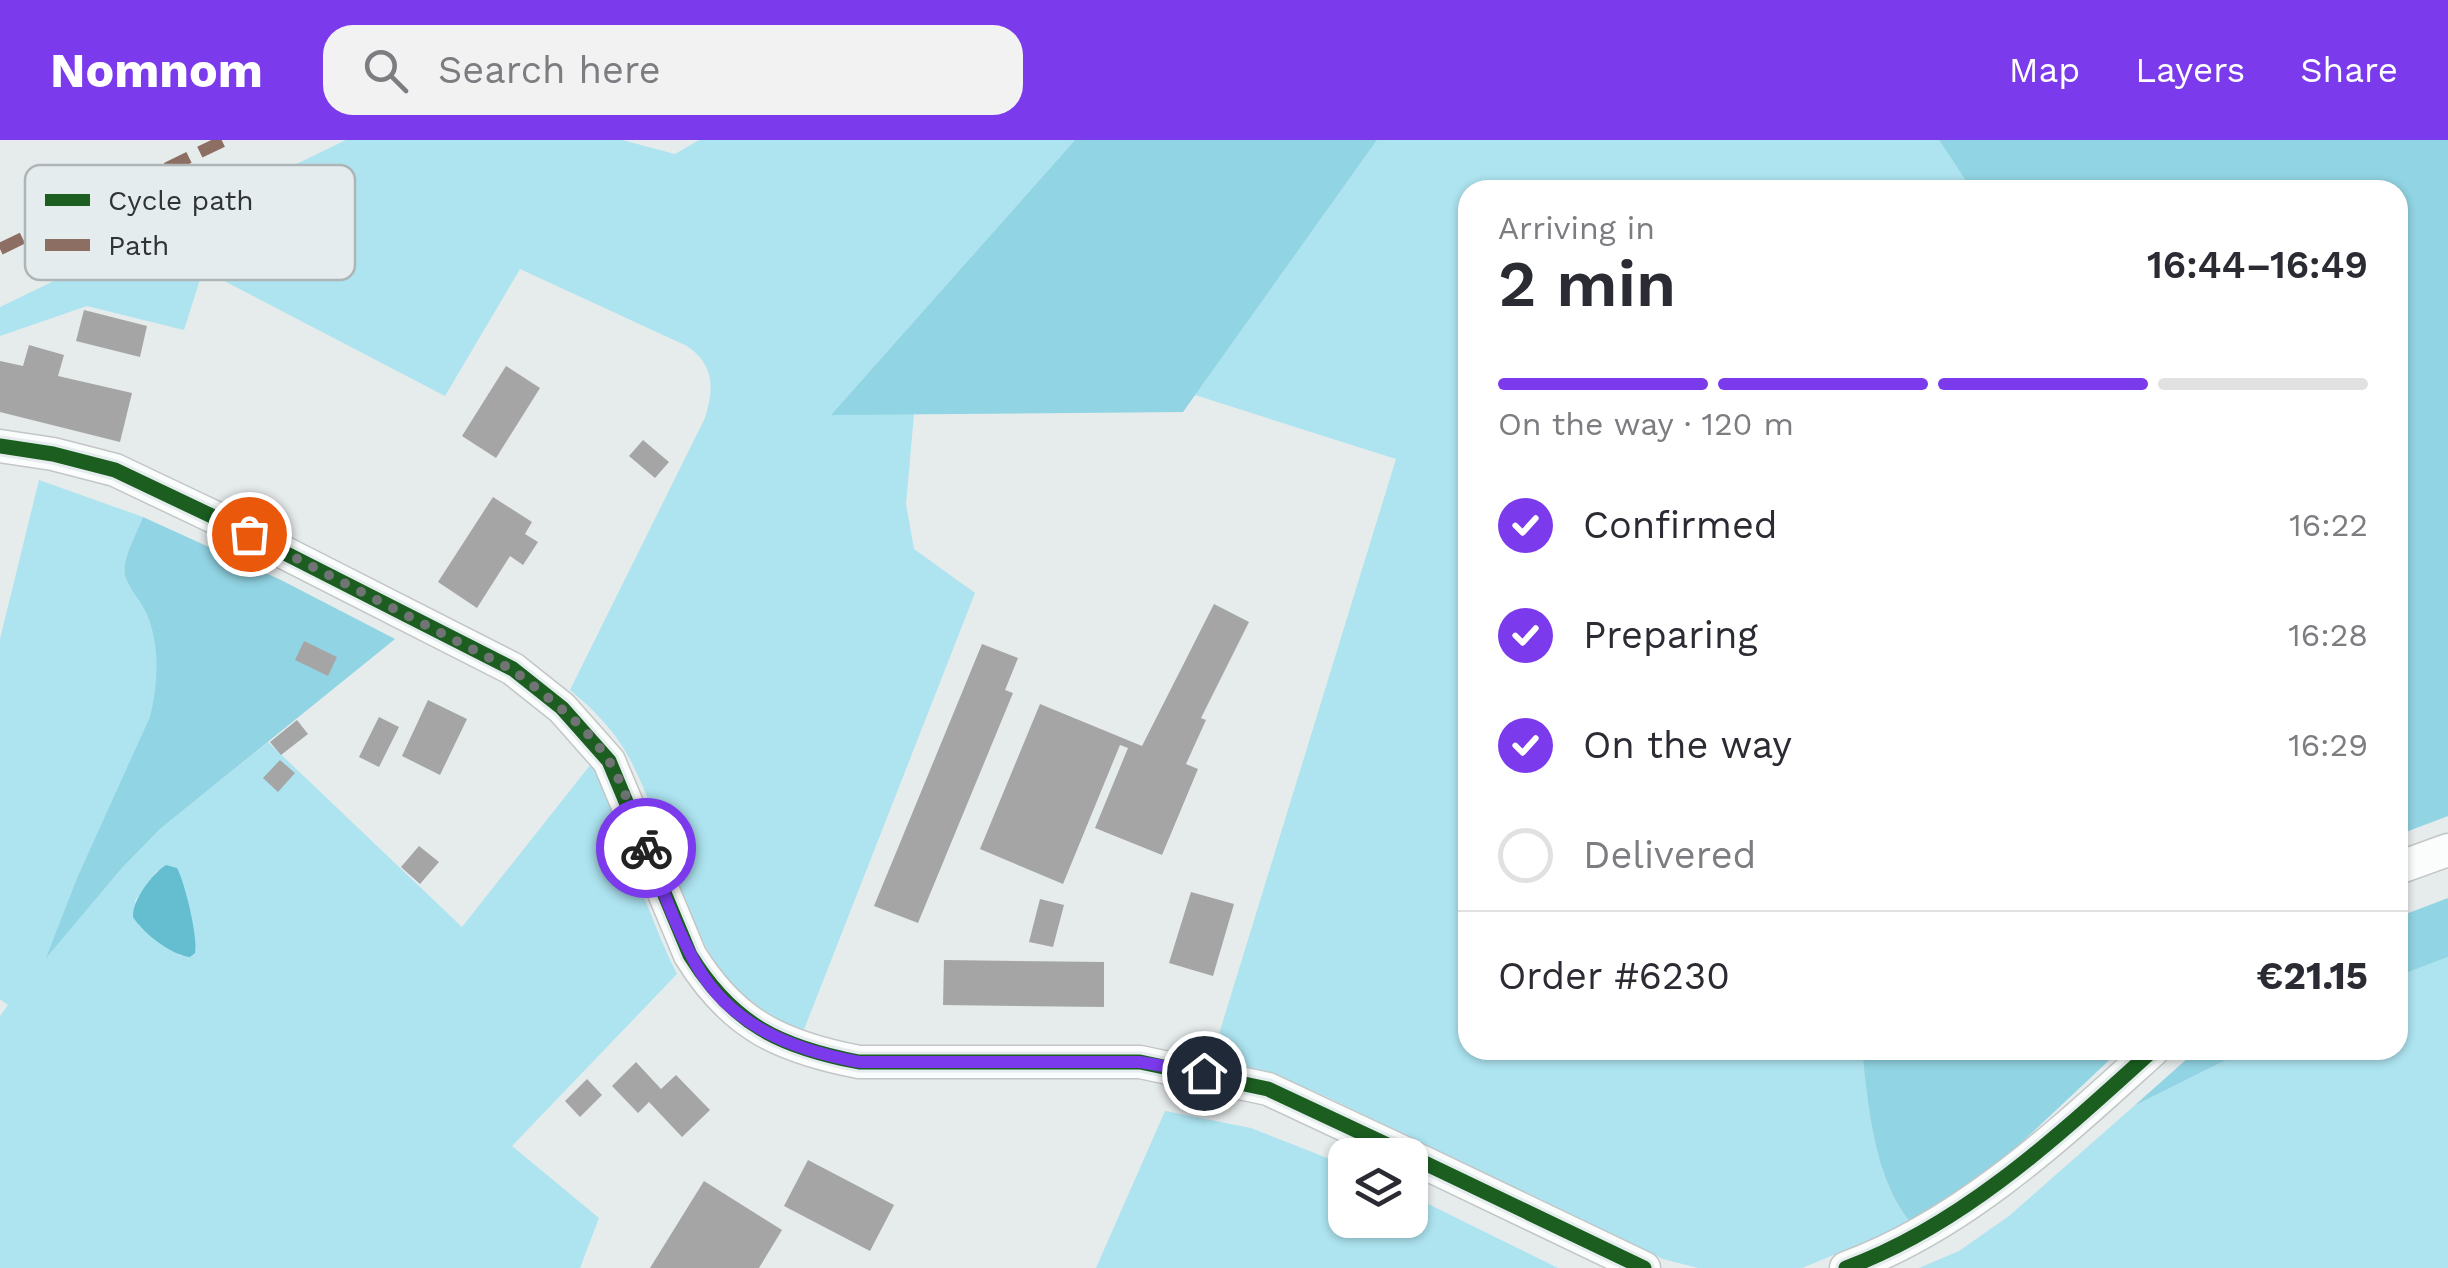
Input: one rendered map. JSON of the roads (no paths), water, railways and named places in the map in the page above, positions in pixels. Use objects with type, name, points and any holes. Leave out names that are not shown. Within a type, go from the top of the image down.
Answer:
[{"type":"street","points":[[0,446],[115,470],[513,670],[562,708],[609,761],[690,955],[704,978],[729,1005],[769,1036],[815,1054],[859,1062],[1140,1062],[1268,1089],[1373,1138]]},
{"type":"street","points":[[2408,864],[2448,850]]},
{"type":"street","points":[[1846,1268],[1884,1254],[1964,1207],[2080,1116],[2142,1060]]},
{"type":"street","points":[[1428,1164],[1644,1268]]}]
